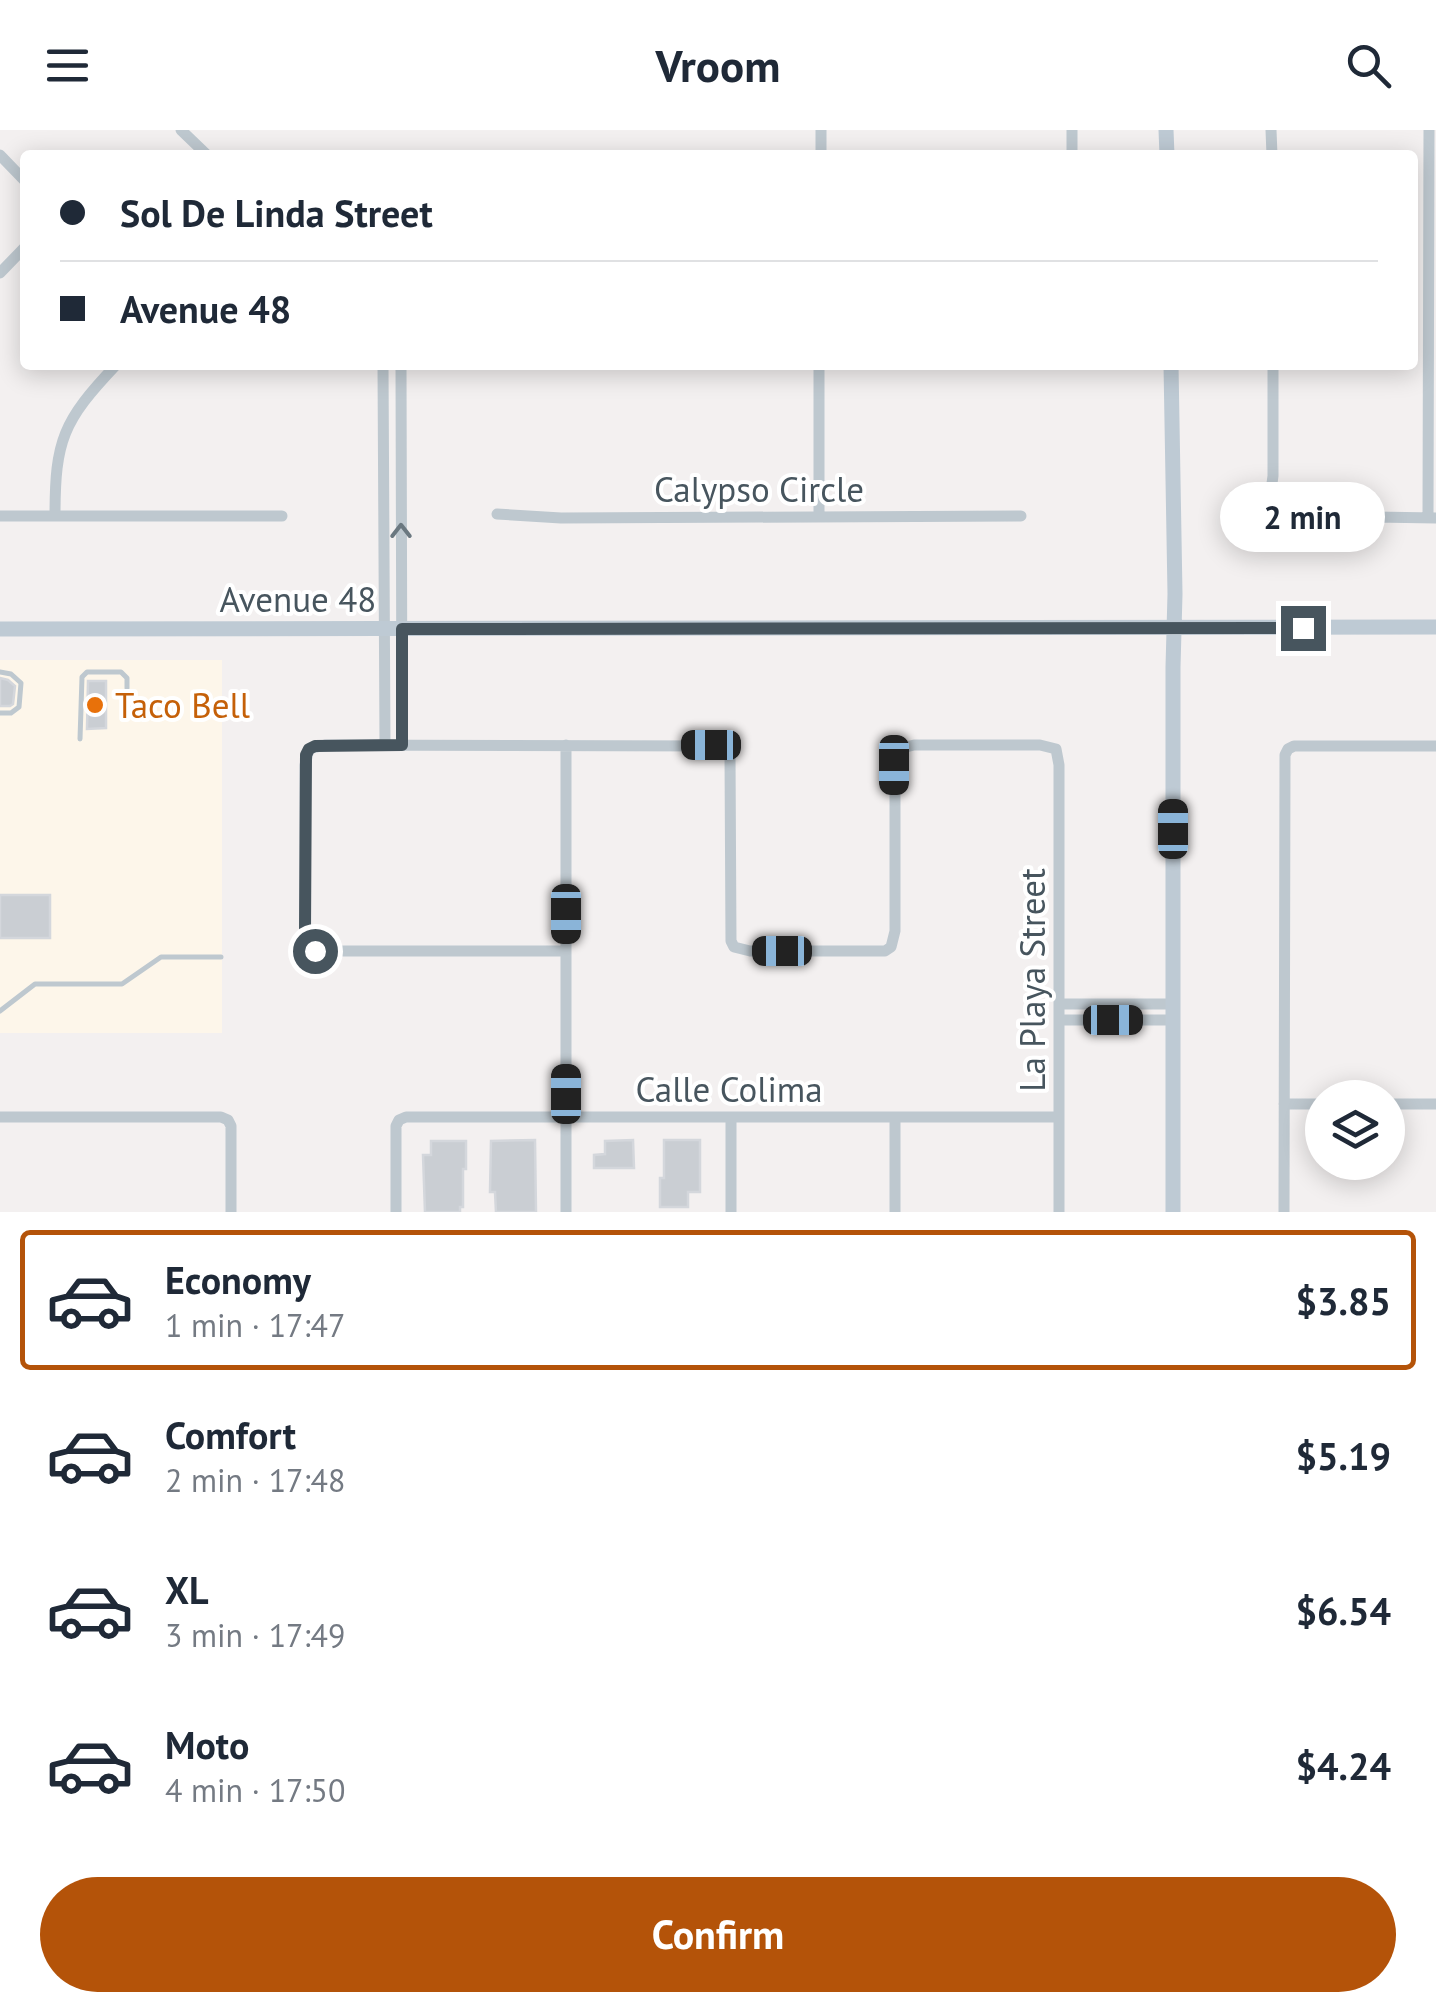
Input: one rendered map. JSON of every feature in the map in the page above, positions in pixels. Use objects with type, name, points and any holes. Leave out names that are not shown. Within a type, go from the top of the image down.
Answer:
[{"type":"main road","points":[[1171,370],[1174,1212]]},
{"type":"main road","name":"Avenue 48","points":[[0,630],[1436,627]]},
{"type":"street","points":[[181,130],[202,150]]},
{"type":"street","points":[[1273,370],[1273,476],[1269,505],[1272,514],[1288,522],[1432,518],[1429,130]]},
{"type":"street","points":[[0,154],[20,176]]},
{"type":"street","points":[[0,273],[20,252]]},
{"type":"street","points":[[54,516],[59,449],[69,422],[111,370]]},
{"type":"street","points":[[384,370],[384,745]]},
{"type":"street","points":[[401,370],[402,745]]},
{"type":"street","points":[[819,370],[820,516]]},
{"type":"street","name":"Calypso Circle","points":[[497,514],[560,518],[1021,516]]},
{"type":"street","points":[[0,516],[282,516]]},
{"type":"street","points":[[566,951],[309,948],[305,932],[305,765],[309,749],[325,745],[566,745],[566,951],[566,1212]]},
{"type":"street","name":"La Playa Street","points":[[566,745],[711,745],[727,749],[730,932],[734,948],[750,951],[891,948],[895,932],[894,765],[898,749],[914,745],[1040,745],[1056,749],[1059,1212]]},
{"type":"street","points":[[1284,1212],[1284,765],[1288,749],[1436,746]]},
{"type":"street","points":[[1059,1004],[1174,1012]]},
{"type":"street","points":[[1059,1020],[1174,1012]]},
{"type":"street","points":[[1284,1104],[1305,1104]]},
{"type":"street","points":[[1405,1104],[1436,1104]]},
{"type":"street","points":[[0,1116],[212,1116],[228,1120],[231,1212]]},
{"type":"street","name":"Calle Colima","points":[[396,1212],[396,1136],[400,1120],[416,1116],[1059,1116]]},
{"type":"street","points":[[730,1116],[730,1212]]},
{"type":"street","points":[[895,1116],[895,1212]]},
{"type":"lane","points":[[0,672],[20,680],[20,703],[13,712],[0,713]]},
{"type":"lane","points":[[80,739],[82,677],[87,672],[120,672],[127,678],[127,688]]},
{"type":"lane","points":[[0,1010],[35,984],[122,984],[161,957],[221,957]]},
{"type":"shaded area","points":[[0,660],[222,660],[222,1033],[0,1033]]},
{"type":"building","points":[[0,678],[15,686],[10,706],[0,706]]},
{"type":"building","name":"Taco Bell","points":[[88,681],[106,681],[106,728],[87,729]]},
{"type":"building","points":[[0,895],[50,895],[50,938],[0,938]]},
{"type":"building","points":[[535,1140],[536,1212],[496,1212],[495,1192],[490,1192],[491,1141]]},
{"type":"building","points":[[633,1140],[634,1168],[594,1168],[594,1155],[605,1154],[605,1141]]},
{"type":"building","points":[[664,1140],[700,1140],[700,1192],[688,1192],[688,1207],[660,1207]]},
{"type":"building","points":[[431,1141],[466,1141],[460,1212],[425,1212],[423,1155],[431,1155]]},
{"type":"place","name":"Taco Bell","points":[[95,705]]},
{"type":"route","points":[[315,951],[309,948],[305,932],[306,755],[315,746],[402,745],[402,629],[1303,628]]}]
